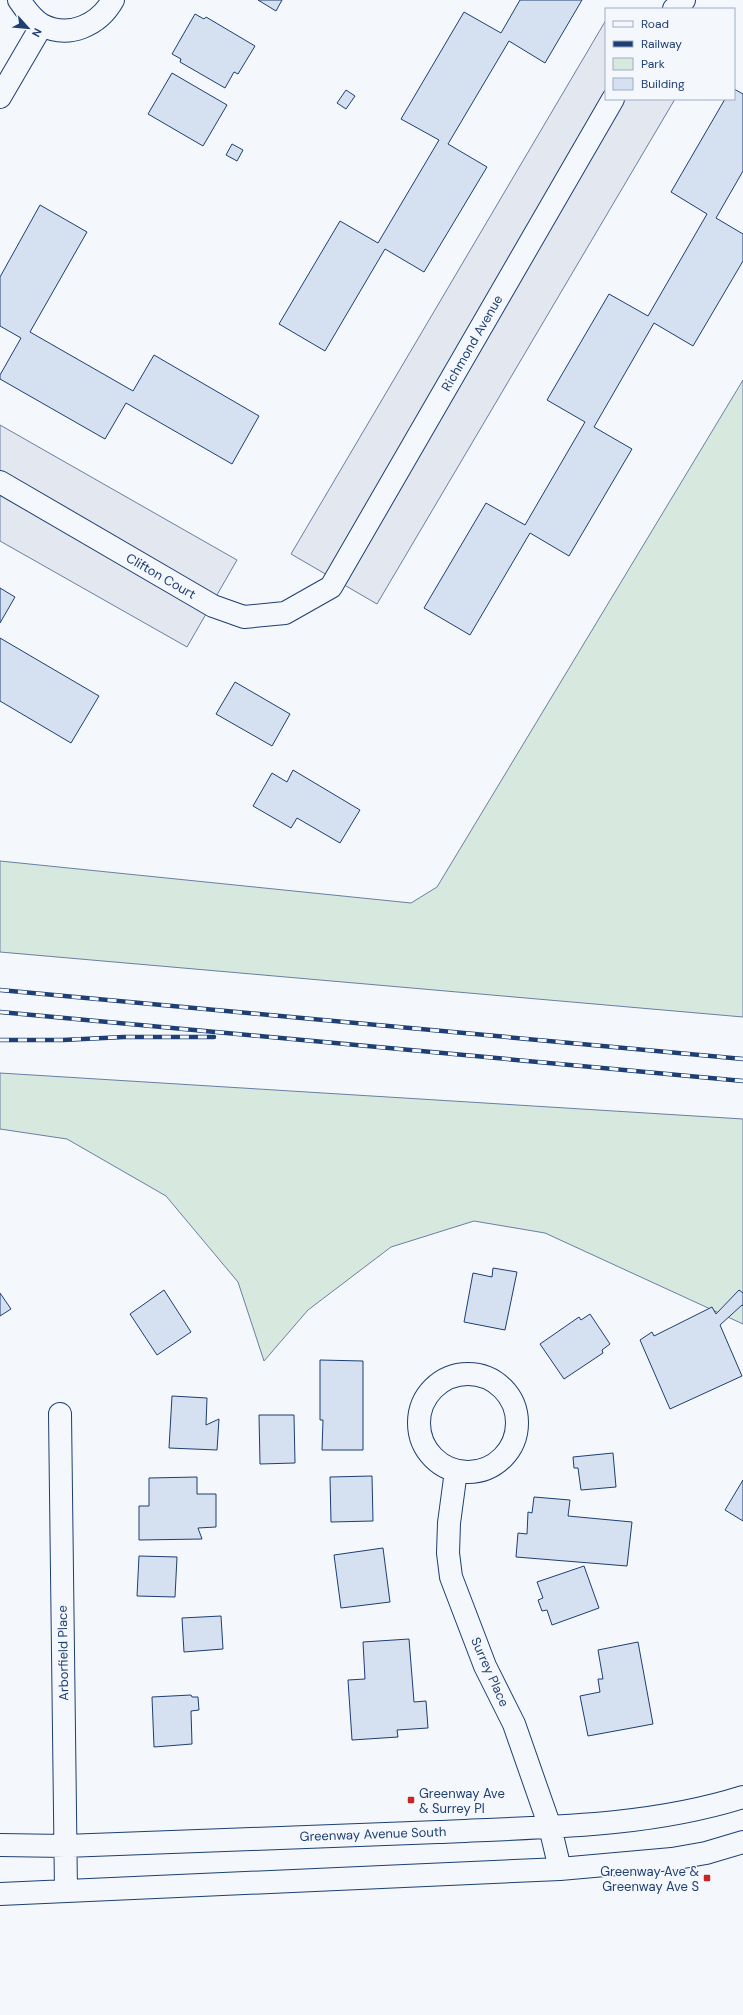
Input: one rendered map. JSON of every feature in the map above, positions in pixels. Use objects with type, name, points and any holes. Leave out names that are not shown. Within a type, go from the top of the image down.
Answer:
[{"type":"street","points":[[19,0],[28,14],[42,25],[59,30],[77,30],[94,23],[107,11],[113,0]]},
{"type":"street","points":[[675,8],[684,0]]},
{"type":"street","points":[[0,97],[42,25]]},
{"type":"street","name":"Richmond Avenue","points":[[331,587],[612,100]]},
{"type":"street","name":"Clifton Court","points":[[0,482],[213,606],[244,617],[285,613],[331,587]]},
{"type":"street","points":[[460,1374],[479,1374],[496,1382],[510,1396],[517,1414],[517,1433],[509,1451],[495,1465],[476,1472],[456,1471],[439,1464],[426,1450],[419,1431],[419,1412],[428,1394],[441,1381],[460,1374]]},
{"type":"street","name":"Arborfield Place","points":[[60,1414],[66,1891]]},
{"type":"street","name":"Surrey Place","points":[[456,1471],[449,1530],[448,1553],[451,1577],[485,1666],[514,1724],[550,1827],[560,1869]]},
{"type":"street","name":"Greenway Avenue South","points":[[0,1845],[65,1846],[550,1827],[651,1818],[718,1804],[743,1796]]},
{"type":"street","points":[[0,1894],[560,1869],[672,1859],[706,1853],[743,1842]]},
{"type":"green space","points":[[743,380],[743,1017],[0,952],[0,861],[411,903],[437,887]]},
{"type":"green space","points":[[0,1073],[743,1119],[743,1324],[545,1233],[474,1221],[391,1247],[308,1310],[264,1361],[238,1282],[166,1196],[67,1139],[0,1129]]},
{"type":"shaded area","points":[[605,22],[605,100],[674,100],[377,604],[291,554]]},
{"type":"shaded area","points":[[0,425],[237,560],[187,647],[0,541]]},
{"type":"building","points":[[258,0],[282,0],[276,11]]},
{"type":"building","points":[[520,0],[582,0],[545,63],[509,41],[448,144],[487,167],[424,272],[385,249],[325,351],[279,324],[340,221],[378,243],[439,140],[401,119],[464,12],[501,33]]},
{"type":"building","points":[[195,14],[204,19],[206,17],[255,46],[238,74],[234,72],[225,88],[180,62],[181,59],[172,54]]},
{"type":"building","points":[[172,73],[227,105],[203,146],[148,114]]},
{"type":"building","points":[[346,90],[355,96],[346,109],[337,103]]},
{"type":"building","points":[[735,90],[743,94],[743,171],[716,218],[743,234],[743,261],[693,346],[654,323],[594,427],[632,449],[569,556],[530,533],[470,635],[424,608],[486,503],[525,525],[585,422],[547,400],[609,294],[648,316],[707,214],[671,192],[724,100],[735,100]]},
{"type":"building","points":[[232,144],[243,150],[237,161],[226,155]]},
{"type":"building","points":[[40,205],[87,232],[30,332],[133,391],[154,355],[259,416],[232,464],[126,403],[105,439],[0,379],[0,375],[21,338],[0,326],[0,277]]},
{"type":"building","points":[[0,588],[15,597],[0,623]]},
{"type":"building","points":[[0,638],[99,696],[71,743],[0,701]]},
{"type":"building","points":[[235,682],[290,714],[272,746],[216,714]]},
{"type":"building","points":[[293,770],[360,810],[340,843],[297,818],[291,828],[253,806],[272,773],[287,782]]},
{"type":"building","points":[[493,1268],[517,1272],[505,1330],[464,1322],[473,1273],[492,1277]]},
{"type":"building","points":[[164,1290],[191,1332],[157,1355],[130,1314]]},
{"type":"building","points":[[739,1290],[743,1293],[743,1306],[742,1305],[720,1325],[742,1376],[670,1409],[640,1340],[652,1332],[654,1336],[712,1307],[716,1314]]},
{"type":"building","points":[[0,1293],[11,1309],[0,1316]]},
{"type":"building","points":[[590,1314],[610,1344],[602,1350],[603,1353],[564,1379],[540,1344],[579,1317],[581,1320]]},
{"type":"building","points":[[320,1360],[363,1361],[363,1450],[322,1450],[323,1420],[320,1420]]},
{"type":"building","points":[[172,1396],[207,1398],[206,1425],[219,1419],[217,1450],[169,1448]]},
{"type":"building","points":[[259,1415],[294,1415],[295,1463],[260,1464]]},
{"type":"building","points":[[613,1453],[616,1487],[581,1490],[578,1468],[574,1468],[573,1457]]},
{"type":"building","points":[[372,1476],[373,1521],[331,1522],[330,1477]]},
{"type":"building","points":[[197,1477],[197,1494],[216,1494],[216,1527],[198,1528],[202,1539],[139,1540],[139,1506],[149,1506],[149,1478]]},
{"type":"building","points":[[743,1480],[743,1521],[725,1510]]},
{"type":"building","points":[[534,1497],[570,1500],[568,1516],[632,1522],[627,1566],[516,1557],[518,1533],[527,1534],[528,1512],[532,1513]]},
{"type":"building","points":[[383,1548],[390,1602],[341,1608],[334,1555]]},
{"type":"building","points":[[139,1556],[177,1557],[175,1597],[137,1596]]},
{"type":"building","points":[[584,1566],[599,1608],[552,1625],[547,1610],[542,1611],[538,1600],[543,1598],[537,1582]]},
{"type":"building","points":[[221,1616],[223,1649],[184,1652],[182,1618]]},
{"type":"building","points":[[409,1639],[414,1702],[426,1701],[428,1728],[397,1730],[398,1737],[352,1740],[348,1680],[365,1679],[363,1642]]},
{"type":"building","points":[[638,1642],[653,1724],[588,1736],[580,1696],[600,1692],[598,1679],[603,1679],[598,1650]]},
{"type":"building","points":[[191,1695],[192,1697],[198,1697],[199,1710],[191,1711],[192,1744],[154,1747],[152,1697]]},
{"type":"railway","points":[[0,990],[743,1059]]},
{"type":"railway","points":[[0,1012],[743,1081]]},
{"type":"railway","points":[[0,1040],[63,1040],[124,1037],[214,1037]]},
{"type":"place","name":"Greenway Ave & Surrey Pl","points":[[411,1800]]},
{"type":"place","name":"Greenway Ave & Greenway Ave S","points":[[707,1878]]}]
